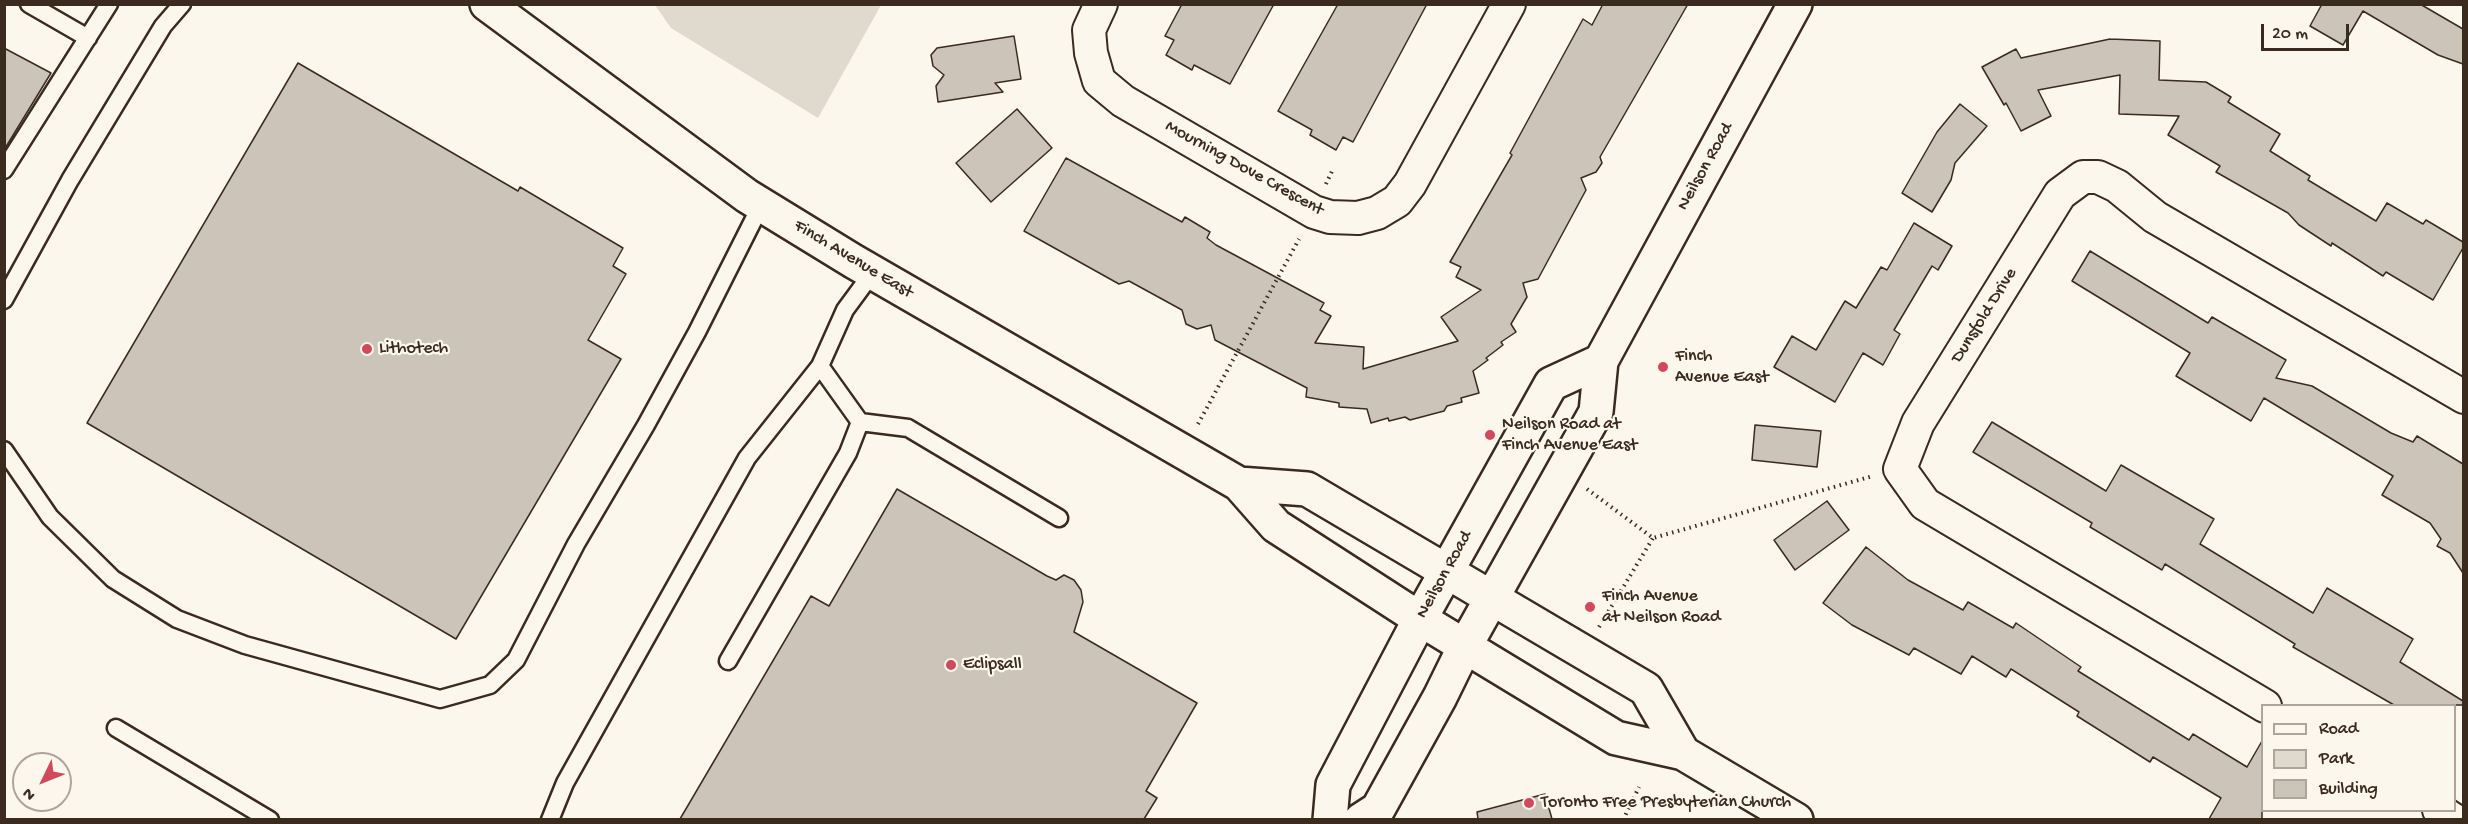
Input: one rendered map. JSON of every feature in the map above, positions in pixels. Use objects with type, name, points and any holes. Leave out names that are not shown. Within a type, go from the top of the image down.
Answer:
[{"type":"main road","name":"Finch Avenue East","points":[[487,4],[760,205],[873,273],[1239,484],[1276,526],[1420,619],[1616,738],[1683,753],[1796,819]]},
{"type":"main road","name":"Neilson Road","points":[[1361,819],[1378,809],[1440,697],[1465,646],[1596,412],[1601,361],[1795,4]]},
{"type":"main road","name":"Neilson Road","points":[[1330,819],[1333,785],[1445,570],[1470,532],[1551,384],[1601,361]]},
{"type":"main road","name":"Finch Avenue East","points":[[1239,484],[1307,489],[1583,654],[1646,689],[1683,753]]},
{"type":"street","name":"Mourning Dove Crescent","points":[[1101,4],[1089,30],[1091,53],[1099,81],[1123,101],[1314,212],[1330,217],[1358,218],[1377,213],[1397,201],[1410,183],[1509,4]]},
{"type":"street","name":"Dunsfold Drive","points":[[1900,469],[1918,423],[2060,194],[2084,177],[2098,177],[2117,186],[2156,217],[2463,397]]},
{"type":"street","points":[[1900,469],[1925,504],[2263,704]]},
{"type":"lane","points":[[29,4],[88,38]]},
{"type":"lane","points":[[4,170],[109,4]]},
{"type":"lane","points":[[4,300],[70,180],[162,26],[182,4]]},
{"type":"lane","points":[[4,450],[50,517],[113,579],[177,619],[245,645],[440,699],[490,685],[516,660],[576,543],[646,425],[697,332],[760,205]]},
{"type":"lane","points":[[550,819],[565,783],[747,458],[820,366],[845,310],[873,273]]},
{"type":"lane","points":[[820,366],[860,422],[908,428],[1059,518]]},
{"type":"lane","points":[[728,661],[848,453],[860,422]]},
{"type":"lane","points":[[116,728],[270,819]]},
{"type":"path","points":[[1183,451],[1314,212],[1333,169]]},
{"type":"path","points":[[1583,654],[1653,538],[1900,469]]},
{"type":"path","points":[[1563,471],[1653,538]]},
{"type":"path","points":[[1623,819],[1639,787]]},
{"type":"green space","points":[[655,5],[881,5],[818,118],[671,28]]},
{"type":"building","points":[[1182,4],[1274,4],[1230,84],[1194,65],[1192,70],[1166,55],[1174,40],[1165,36]]},
{"type":"building","points":[[1338,4],[1427,4],[1353,142],[1343,137],[1336,150],[1310,135],[1312,130],[1278,111]]},
{"type":"building","points":[[1603,4],[1688,4],[1600,157],[1602,163],[1596,172],[1581,178],[1586,190],[1538,279],[1523,283],[1527,297],[1511,324],[1516,332],[1501,342],[1503,345],[1473,371],[1479,393],[1461,398],[1462,402],[1447,406],[1444,411],[1410,420],[1405,417],[1389,421],[1388,418],[1371,423],[1367,409],[1339,407],[1339,403],[1306,397],[1307,388],[1215,340],[1211,325],[1197,329],[1186,324],[1182,310],[1129,281],[1119,284],[1024,231],[1066,158],[1182,222],[1185,217],[1210,232],[1207,238],[1216,245],[1324,303],[1320,310],[1331,316],[1315,343],[1364,347],[1363,369],[1458,341],[1441,317],[1481,290],[1456,277],[1461,267],[1450,262],[1512,155],[1510,153],[1583,19],[1592,25]]},
{"type":"building","points":[[2322,4],[2420,4],[2463,29],[2463,64],[2438,55],[2363,11],[2343,45],[2310,26]]},
{"type":"building","points":[[1014,36],[1021,79],[995,83],[1003,92],[938,102],[936,86],[944,75],[933,66],[931,55],[937,48]]},
{"type":"building","points":[[2110,39],[2160,41],[2159,80],[2206,82],[2231,97],[2228,102],[2280,134],[2270,151],[2310,176],[2308,180],[2376,221],[2387,203],[2423,224],[2426,220],[2463,242],[2463,248],[2433,300],[2386,272],[2383,276],[2332,243],[2331,246],[2299,225],[2288,213],[2216,172],[2220,166],[2168,135],[2179,116],[2119,114],[2120,75],[2038,90],[2051,116],[2021,131],[1982,67],[2016,49],[2021,58]]},
{"type":"building","points":[[4,48],[51,73],[4,150]]},
{"type":"building","name":"Lithotech","points":[[298,63],[518,191],[520,187],[623,248],[613,266],[626,274],[588,340],[621,359],[456,639],[87,423]]},
{"type":"building","points":[[1960,104],[1987,126],[1955,163],[1951,180],[1932,212],[1902,193],[1937,132]]},
{"type":"building","points":[[1017,109],[1052,148],[991,202],[956,163]]},
{"type":"building","points":[[1914,223],[1952,246],[1938,270],[1932,266],[1894,330],[1900,334],[1883,365],[1863,353],[1835,402],[1774,367],[1792,336],[1816,350],[1845,301],[1856,308],[1881,267],[1887,270]]},
{"type":"building","points":[[2090,251],[2208,323],[2212,317],[2286,360],[2276,378],[2312,386],[2391,433],[2413,442],[2417,436],[2463,464],[2463,573],[2450,553],[2437,546],[2441,539],[2430,523],[2382,495],[2393,476],[2264,398],[2251,421],[2176,376],[2190,353],[2072,281]]},
{"type":"building","points":[[1992,422],[2106,491],[2121,465],[2214,519],[2200,544],[2313,613],[2327,588],[2413,639],[2400,662],[2463,701],[2463,705],[2392,704],[2293,647],[2295,644],[2165,564],[2162,570],[2090,527],[2092,523],[1973,452]]},
{"type":"building","points":[[1755,425],[1821,431],[1817,467],[1752,460]]},
{"type":"building","name":"Eclipsall","points":[[897,489],[1047,576],[1056,580],[1064,575],[1074,580],[1081,590],[1083,602],[1074,632],[1197,703],[1146,791],[1157,798],[1144,819],[680,819],[811,596],[829,606]]},
{"type":"building","points":[[1827,501],[1849,530],[1795,570],[1774,540]]},
{"type":"building","points":[[1866,547],[1908,580],[1963,610],[1968,602],[2013,628],[2016,623],[2081,667],[2078,671],[2189,740],[2193,734],[2247,767],[2261,743],[2262,819],[2209,819],[2221,798],[2153,757],[2150,762],[2077,716],[2079,712],[2011,669],[2006,677],[1972,656],[1961,674],[1914,648],[1909,655],[1852,625],[1823,603]]},
{"type":"building","name":"Toronto Free Presbyterian Church","points":[[1545,794],[1552,819],[1478,819],[1477,812]]},
{"type":"place","name":"Lithotech","points":[[367,349]]},
{"type":"place","name":"Finch Avenue East","points":[[1663,367]]},
{"type":"place","name":"Neilson Road at Finch Avenue East","points":[[1490,435]]},
{"type":"place","name":"Finch Avenue at Neilson Road","points":[[1590,607]]},
{"type":"place","name":"Eclipsall","points":[[951,665]]},
{"type":"place","name":"Toronto Free Presbyterian Church","points":[[1529,803]]}]
